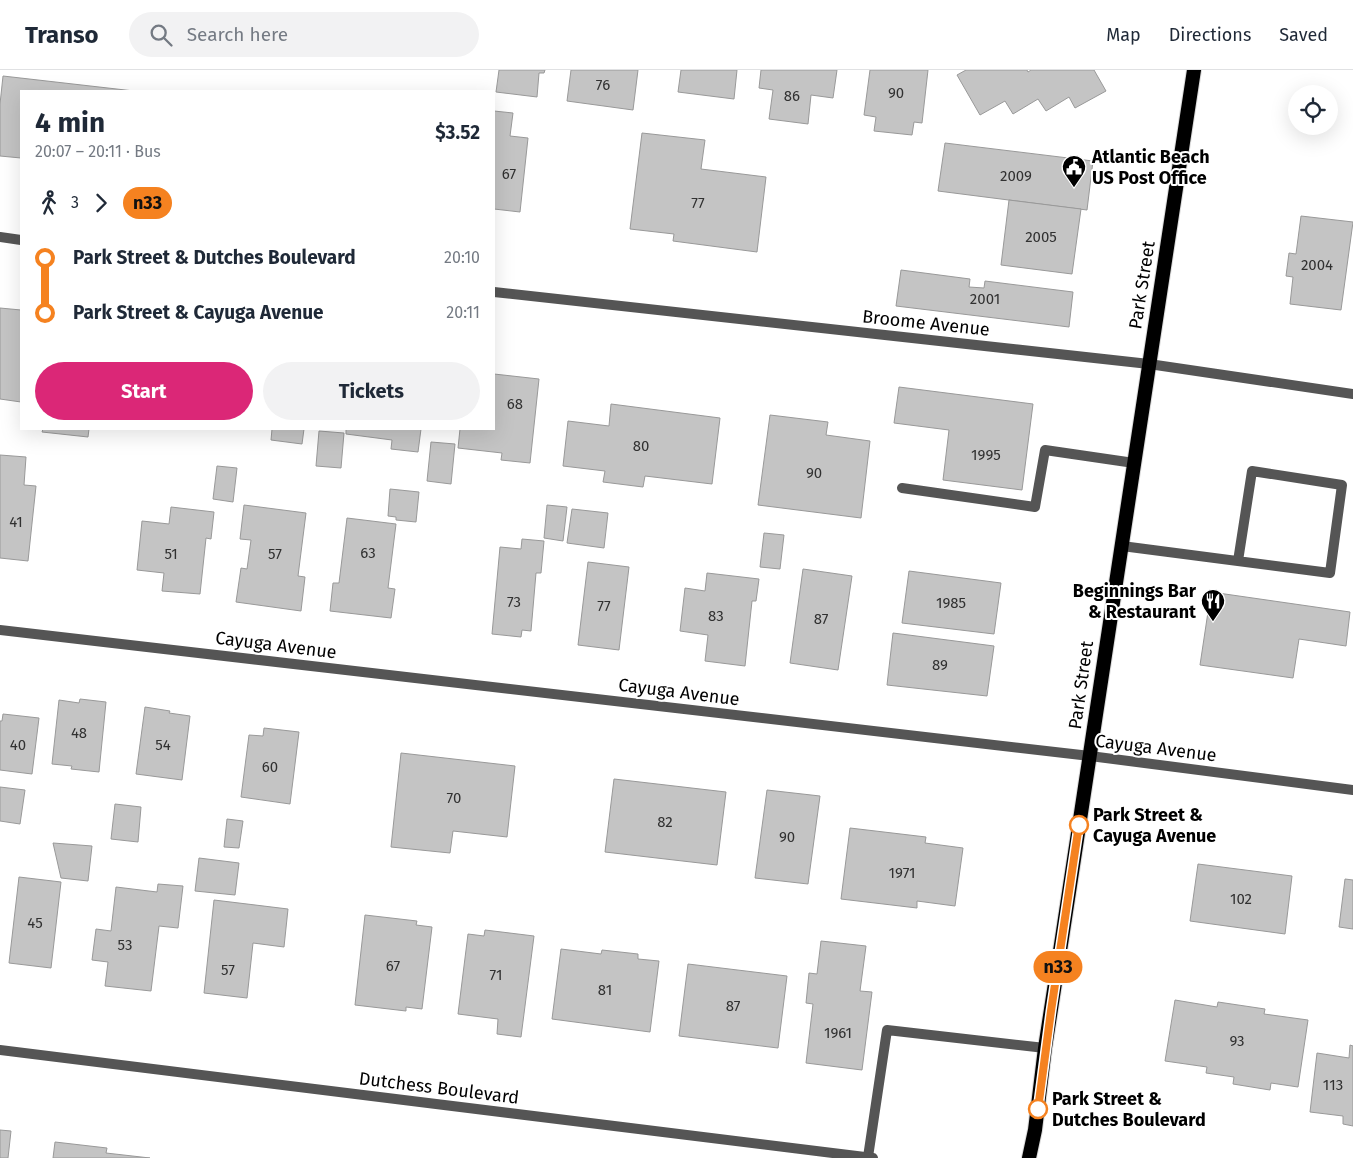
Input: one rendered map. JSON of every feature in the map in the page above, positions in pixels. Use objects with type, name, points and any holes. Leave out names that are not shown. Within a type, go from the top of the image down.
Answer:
[{"type":"highway","name":"Park Street","points":[[1030,1158],[1194,70]]},
{"type":"street","points":[[0,237],[20,240]]},
{"type":"street","name":"Broome Avenue","points":[[495,292],[1149,364],[1353,394]]},
{"type":"street","points":[[902,488],[1035,507],[1045,450],[1134,463]]},
{"type":"street","points":[[1122,546],[1330,573],[1342,485],[1252,471],[1238,561]]},
{"type":"street","name":"Cayuga Avenue","points":[[0,630],[1090,756],[1353,790]]},
{"type":"street","points":[[868,1157],[887,1030],[1046,1048]]},
{"type":"street","name":"Dutchess Boulevard","points":[[0,1050],[873,1158]]},
{"type":"building","points":[[499,70],[545,70],[544,73],[539,73],[537,97],[496,92]]},
{"type":"building","points":[[571,70],[638,70],[633,110],[567,101]]},
{"type":"building","points":[[681,70],[737,70],[734,99],[678,92]]},
{"type":"building","points":[[761,70],[837,70],[833,98],[811,95],[808,124],[769,119],[773,90],[759,88]]},
{"type":"building","points":[[870,70],[928,70],[922,123],[914,122],[912,135],[874,131],[876,117],[864,115]]},
{"type":"building","points":[[966,70],[1027,70],[1028,72],[1031,70],[1094,70],[1106,91],[1075,108],[1069,97],[1046,111],[1038,99],[1013,114],[1005,101],[980,115],[957,75]]},
{"type":"building","points":[[3,76],[125,90],[20,90],[20,158],[0,156],[0,104]]},
{"type":"building","points":[[495,111],[513,113],[510,136],[528,138],[520,212],[495,209]]},
{"type":"building","points":[[642,133],[705,140],[701,169],[766,177],[757,252],[673,241],[674,234],[630,229]]},
{"type":"building","points":[[945,143],[1093,161],[1087,210],[938,191]]},
{"type":"building","points":[[1009,200],[1081,209],[1072,274],[1001,265]]},
{"type":"building","points":[[1301,216],[1353,222],[1341,310],[1290,304],[1293,277],[1286,276],[1289,253],[1296,254]]},
{"type":"building","points":[[901,270],[970,279],[969,287],[984,288],[985,281],[1073,292],[1069,327],[896,306]]},
{"type":"building","points":[[0,308],[20,310],[20,402],[0,399]]},
{"type":"building","points":[[495,374],[539,379],[530,463],[501,460],[502,453],[458,448],[460,430],[495,430]]},
{"type":"building","points":[[899,387],[1033,404],[1022,490],[943,480],[949,430],[894,423]]},
{"type":"building","points":[[611,404],[720,418],[712,484],[645,476],[643,487],[603,482],[605,471],[563,466],[568,421],[609,426]]},
{"type":"building","points":[[770,415],[828,422],[826,435],[870,441],[861,518],[758,505]]},
{"type":"building","points":[[43,430],[89,430],[88,437],[42,432]]},
{"type":"building","points":[[272,430],[304,430],[302,444],[271,440]]},
{"type":"building","points":[[346,430],[421,430],[418,452],[391,449],[392,440],[346,434]]},
{"type":"building","points":[[319,431],[344,433],[341,468],[316,466]]},
{"type":"building","points":[[431,442],[455,444],[451,484],[427,481]]},
{"type":"building","points":[[0,455],[26,457],[24,485],[36,486],[28,561],[0,558]]},
{"type":"building","points":[[217,466],[237,468],[233,502],[213,499]]},
{"type":"building","points":[[390,489],[419,492],[416,522],[396,520],[396,517],[388,516]]},
{"type":"building","points":[[244,505],[306,513],[298,576],[305,577],[301,611],[236,602],[241,568],[247,569],[251,540],[240,539]]},
{"type":"building","points":[[547,505],[567,507],[563,541],[544,538]]},
{"type":"building","points":[[171,507],[214,512],[211,539],[206,538],[200,594],[162,591],[164,573],[137,570],[142,521],[169,524]]},
{"type":"building","points":[[572,509],[608,513],[604,548],[567,543]]},
{"type":"building","points":[[347,518],[396,524],[388,588],[395,589],[391,618],[330,611],[333,583],[339,583]]},
{"type":"building","points":[[764,533],[784,535],[780,569],[760,567]]},
{"type":"building","points":[[522,539],[544,541],[541,573],[536,573],[531,631],[522,630],[521,637],[492,634],[500,547],[521,549]]},
{"type":"building","points":[[588,562],[629,567],[619,650],[578,645]]},
{"type":"building","points":[[803,569],[852,576],[838,670],[790,663]]},
{"type":"building","points":[[909,571],[1001,583],[994,634],[902,623]]},
{"type":"building","points":[[707,573],[759,579],[756,601],[752,601],[745,666],[705,661],[708,635],[680,631],[685,588],[705,591]]},
{"type":"building","points":[[1211,592],[1350,612],[1346,646],[1299,639],[1293,678],[1200,665]]},
{"type":"building","points":[[893,633],[994,646],[987,696],[887,685]]},
{"type":"building","points":[[80,699],[106,702],[99,772],[71,769],[72,766],[52,764],[59,700],[79,703]]},
{"type":"building","points":[[145,707],[190,716],[182,780],[136,774]]},
{"type":"building","points":[[3,714],[39,718],[32,774],[0,770],[0,721],[2,721]]},
{"type":"building","points":[[264,728],[299,732],[290,804],[241,797],[249,735],[263,736]]},
{"type":"building","points":[[401,753],[515,766],[507,837],[453,831],[450,853],[391,847]]},
{"type":"building","points":[[614,779],[726,792],[717,865],[605,852]]},
{"type":"building","points":[[0,787],[25,790],[20,824],[0,821]]},
{"type":"building","points":[[767,790],[820,796],[808,884],[755,878]]},
{"type":"building","points":[[115,804],[141,807],[138,842],[111,839]]},
{"type":"building","points":[[227,819],[243,821],[239,848],[224,847]]},
{"type":"building","points":[[850,828],[926,837],[925,843],[963,848],[955,906],[917,901],[917,908],[841,899]]},
{"type":"building","points":[[53,843],[92,846],[88,881],[61,878]]},
{"type":"building","points":[[199,858],[239,863],[235,895],[195,891]]},
{"type":"building","points":[[1198,864],[1292,876],[1285,934],[1190,921]]},
{"type":"building","points":[[19,877],[61,882],[51,968],[9,963]]},
{"type":"building","points":[[1345,879],[1353,880],[1353,929],[1339,927]]},
{"type":"building","points":[[158,884],[183,886],[178,928],[159,926],[151,991],[105,986],[108,962],[92,960],[96,929],[111,931],[116,887],[157,892]]},
{"type":"building","points":[[214,900],[288,909],[284,947],[253,943],[247,998],[204,993]]},
{"type":"building","points":[[365,915],[417,921],[416,925],[432,927],[422,1009],[406,1007],[406,1011],[355,1005]]},
{"type":"building","points":[[485,930],[534,936],[521,1037],[497,1034],[498,1019],[458,1014],[468,934],[484,936]]},
{"type":"building","points":[[821,941],[866,946],[860,991],[872,992],[862,1070],[806,1063],[813,1004],[806,1003],[809,973],[817,974]]},
{"type":"building","points":[[561,949],[601,954],[602,950],[638,954],[638,959],[659,961],[650,1032],[552,1019]]},
{"type":"building","points":[[688,964],[787,976],[778,1048],[679,1036]]},
{"type":"building","points":[[1175,1000],[1217,1007],[1218,1002],[1265,1009],[1264,1014],[1308,1020],[1298,1087],[1271,1083],[1270,1090],[1233,1084],[1234,1077],[1206,1073],[1207,1067],[1165,1061]]},
{"type":"building","points":[[1350,1045],[1353,1046],[1353,1126],[1343,1124],[1343,1116],[1310,1112],[1317,1053],[1349,1058]]},
{"type":"building","points":[[0,1130],[11,1131],[8,1158],[0,1158]]},
{"type":"building","points":[[55,1142],[107,1148],[106,1153],[150,1158],[53,1158]]},
{"type":"bus line","name":"n33","points":[[1038,1109],[1079,825]]},
{"type":"place","name":"Atlantic Beach US Post Office","points":[[1074,188]]},
{"type":"place","name":"Beginnings Bar & Restaurant","points":[[1213,622]]},
{"type":"place","name":"Park Street & Cayuga Avenue","points":[[1079,825]]},
{"type":"place","name":"Park Street & Dutches Boulevard","points":[[1038,1109]]}]
